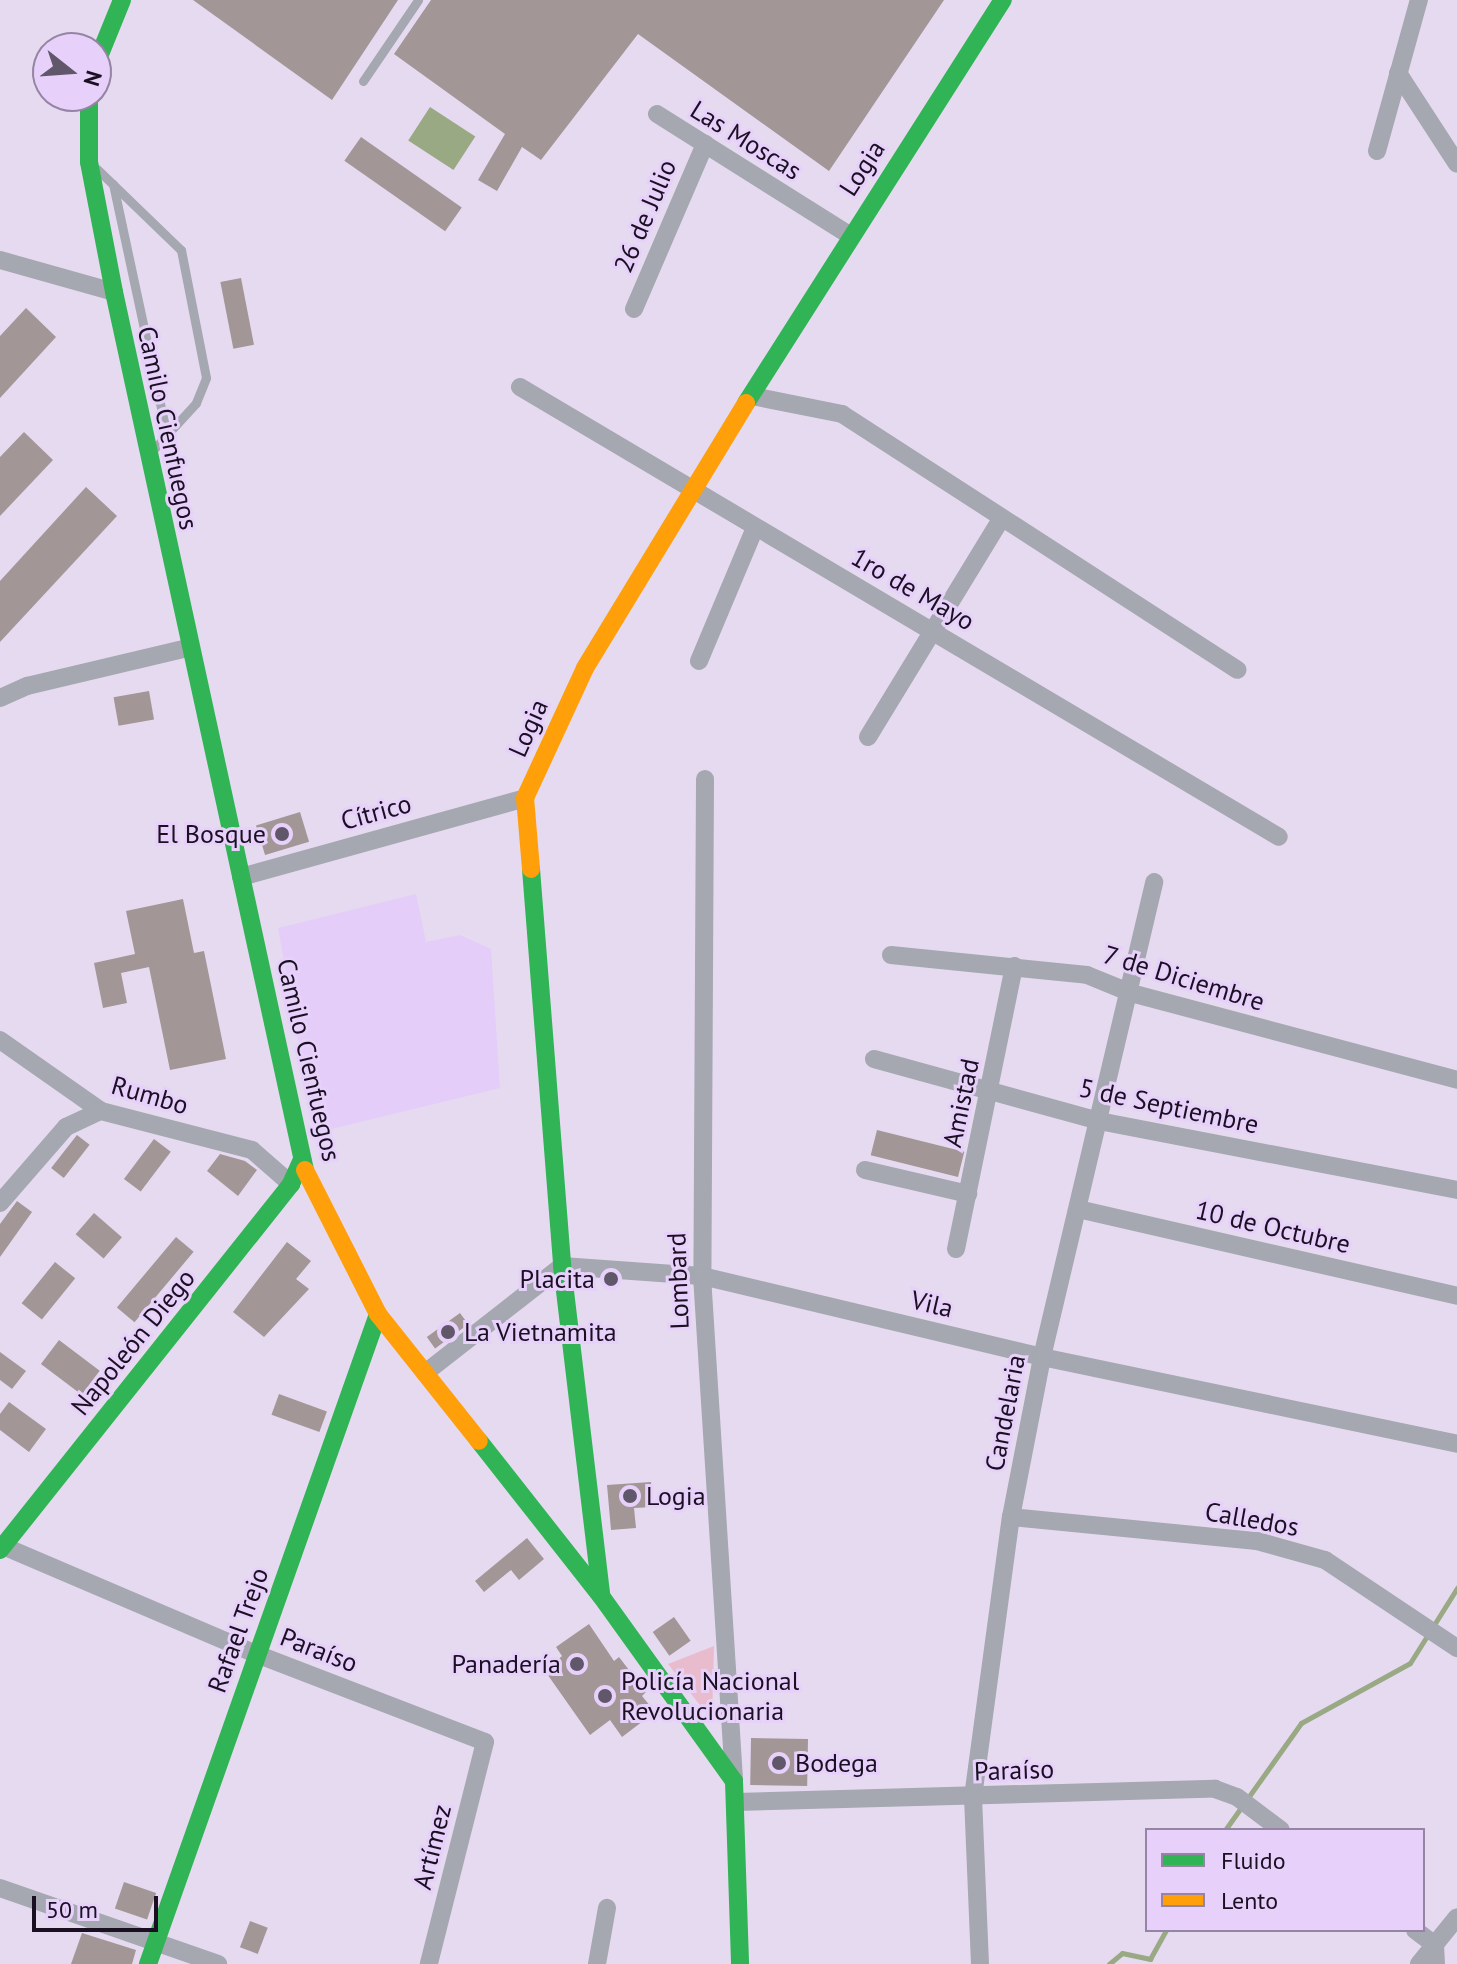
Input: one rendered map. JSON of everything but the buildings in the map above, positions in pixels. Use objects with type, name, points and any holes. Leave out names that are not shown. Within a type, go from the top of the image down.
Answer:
[{"type":"main road","points":[[109,32],[122,0]]},
{"type":"main road","name":"Logia","points":[[601,1596],[562,1266],[525,798],[585,668],[849,235],[1003,0]]},
{"type":"main road","name":"Camilo Cienfuegos","points":[[89,112],[89,162],[147,456],[301,1162],[378,1314],[601,1596],[734,1781]]},
{"type":"main road","name":"Napoleón Diego","points":[[2,1548],[291,1184],[301,1162]]},
{"type":"main road","name":"Rafael Trejo","points":[[148,1964],[378,1314]]},
{"type":"main road","points":[[734,1781],[740,1964]]},
{"type":"street","points":[[1377,151],[1419,0]]},
{"type":"street","points":[[1398,73],[1457,164]]},
{"type":"street","name":"Las Moscas","points":[[657,114],[849,235]]},
{"type":"street","name":"26 de Julio","points":[[634,309],[705,144]]},
{"type":"street","points":[[0,260],[114,292]]},
{"type":"street","name":"1ro de Mayo","points":[[520,387],[1279,837]]},
{"type":"street","points":[[752,396],[842,414],[1237,670]]},
{"type":"street","points":[[868,737],[1001,519]]},
{"type":"street","points":[[699,661],[755,528]]},
{"type":"street","points":[[0,698],[27,686],[188,648]]},
{"type":"street","name":"Lombard","points":[[705,779],[702,1276],[734,1781]]},
{"type":"street","name":"Cítrico","points":[[241,877],[525,798]]},
{"type":"street","name":"Candelaria","points":[[980,1964],[973,1797],[1011,1517],[1042,1357],[1131,993],[1154,882]]},
{"type":"street","name":"7 de Diciembre","points":[[891,955],[1087,975],[1131,993],[1457,1080]]},
{"type":"street","name":"Amistad","points":[[956,1249],[991,1091],[1014,966]]},
{"type":"street","name":"Rumbo","points":[[0,1040],[101,1111],[252,1150],[291,1184]]},
{"type":"street","name":"5 de Septiembre","points":[[874,1059],[1099,1121],[1457,1190]]},
{"type":"street","points":[[0,1203],[66,1127],[101,1111]]},
{"type":"street","points":[[865,1170],[968,1194]]},
{"type":"street","name":"10 de Octubre","points":[[1078,1209],[1457,1296]]},
{"type":"street","points":[[425,1373],[562,1266]]},
{"type":"street","name":"Vila","points":[[562,1266],[702,1276],[1042,1357],[1457,1444]]},
{"type":"street","name":"Calledos","points":[[1011,1517],[1257,1541],[1325,1560],[1457,1648]]},
{"type":"street","name":"Paraíso","points":[[2,1548],[256,1654],[485,1742]]},
{"type":"street","name":"Artímez","points":[[429,1964],[485,1742]]},
{"type":"street","name":"Paraíso","points":[[736,1802],[1215,1789],[1243,1802],[1278,1828]]},
{"type":"street","points":[[0,1888],[218,1964]]},
{"type":"street","points":[[597,1964],[607,1908]]},
{"type":"street","points":[[1419,1964],[1457,1917]]},
{"type":"street","points":[[1418,1932],[1435,1945]]},
{"type":"street","points":[[1435,1945],[1436,1964]]},
{"type":"lane","points":[[363,81],[418,0]]},
{"type":"lane","points":[[89,162],[181,250],[206,378],[196,403],[147,456]]},
{"type":"lane","points":[[113,184],[167,435]]},
{"type":"shaded area","points":[[430,107],[475,136],[454,170],[408,141]]},
{"type":"shaded area","points":[[416,894],[426,942],[460,935],[491,949],[500,1088],[315,1133],[278,928]]},
{"type":"shaded area","points":[[714,1646],[712,1721],[668,1664]]},
{"type":"waterway","points":[[1226,1828],[1301,1723],[1410,1663],[1457,1588]]},
{"type":"waterway","points":[[1109,1964],[1122,1953],[1150,1959],[1165,1932]]},
{"type":"traffic: fast","points":[[109,32],[122,0]]},
{"type":"traffic: fast","points":[[746,403],[1003,0]]},
{"type":"traffic: fast","points":[[89,112],[89,162],[114,292],[305,1170]]},
{"type":"traffic: fast","points":[[531,869],[562,1266],[601,1595]]},
{"type":"traffic: fast","points":[[0,1550],[291,1184],[301,1162]]},
{"type":"traffic: fast","points":[[148,1964],[378,1314]]},
{"type":"traffic: fast","points":[[479,1441],[601,1596],[734,1781],[740,1964]]},
{"type":"traffic: slow","points":[[531,869],[525,798],[585,668],[746,403]]},
{"type":"traffic: slow","points":[[305,1170],[378,1314],[479,1441]]},
{"type":"place","name":"El Bosque","points":[[282,834]]},
{"type":"place","name":"Placita","points":[[611,1279]]},
{"type":"place","name":"La Vietnamita","points":[[448,1332]]},
{"type":"place","name":"Logia","points":[[630,1496]]},
{"type":"place","name":"Panadería","points":[[577,1664]]},
{"type":"place","name":"Policía Nacional Revolucionaria","points":[[605,1696]]},
{"type":"place","name":"Bodega","points":[[779,1763]]}]
